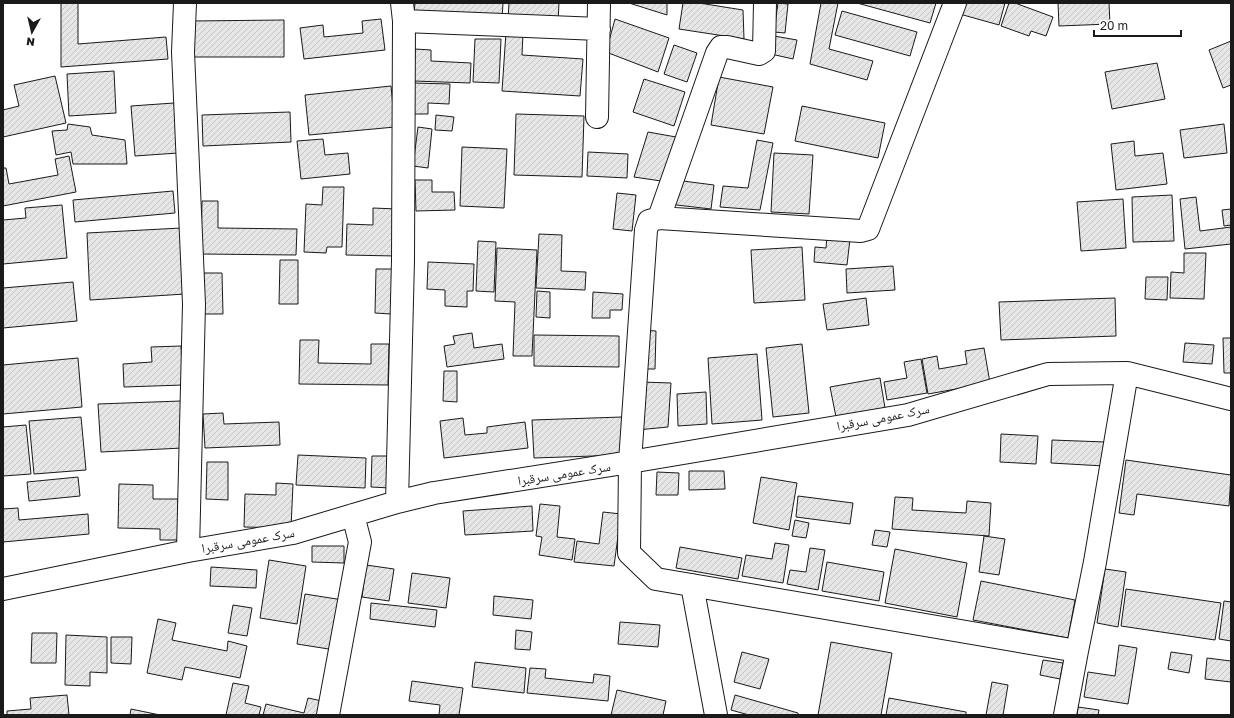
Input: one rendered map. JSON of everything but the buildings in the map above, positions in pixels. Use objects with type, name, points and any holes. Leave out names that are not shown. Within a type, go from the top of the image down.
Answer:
[{"type":"street","points":[[185,3],[183,52],[194,304],[188,551]]},
{"type":"street","points":[[597,117],[599,3]]},
{"type":"street","points":[[659,218],[717,53],[721,47],[759,54],[764,51],[765,3]]},
{"type":"street","points":[[956,3],[868,229],[861,231],[659,218],[649,221],[646,230],[630,462],[629,553],[656,579],[1077,651]]},
{"type":"street","points":[[397,502],[403,260],[403,12],[599,29]]},
{"type":"street","points":[[1065,715],[1095,562],[1127,373]]},
{"type":"street","name":"سرک عمومی سرقبرا","points":[[3,589],[188,551],[293,533],[397,502],[434,493],[630,462],[908,415],[1048,374],[1127,373],[1231,399]]},
{"type":"street","points":[[328,715],[360,542],[353,515]]},
{"type":"street","points":[[692,585],[716,715]]}]
